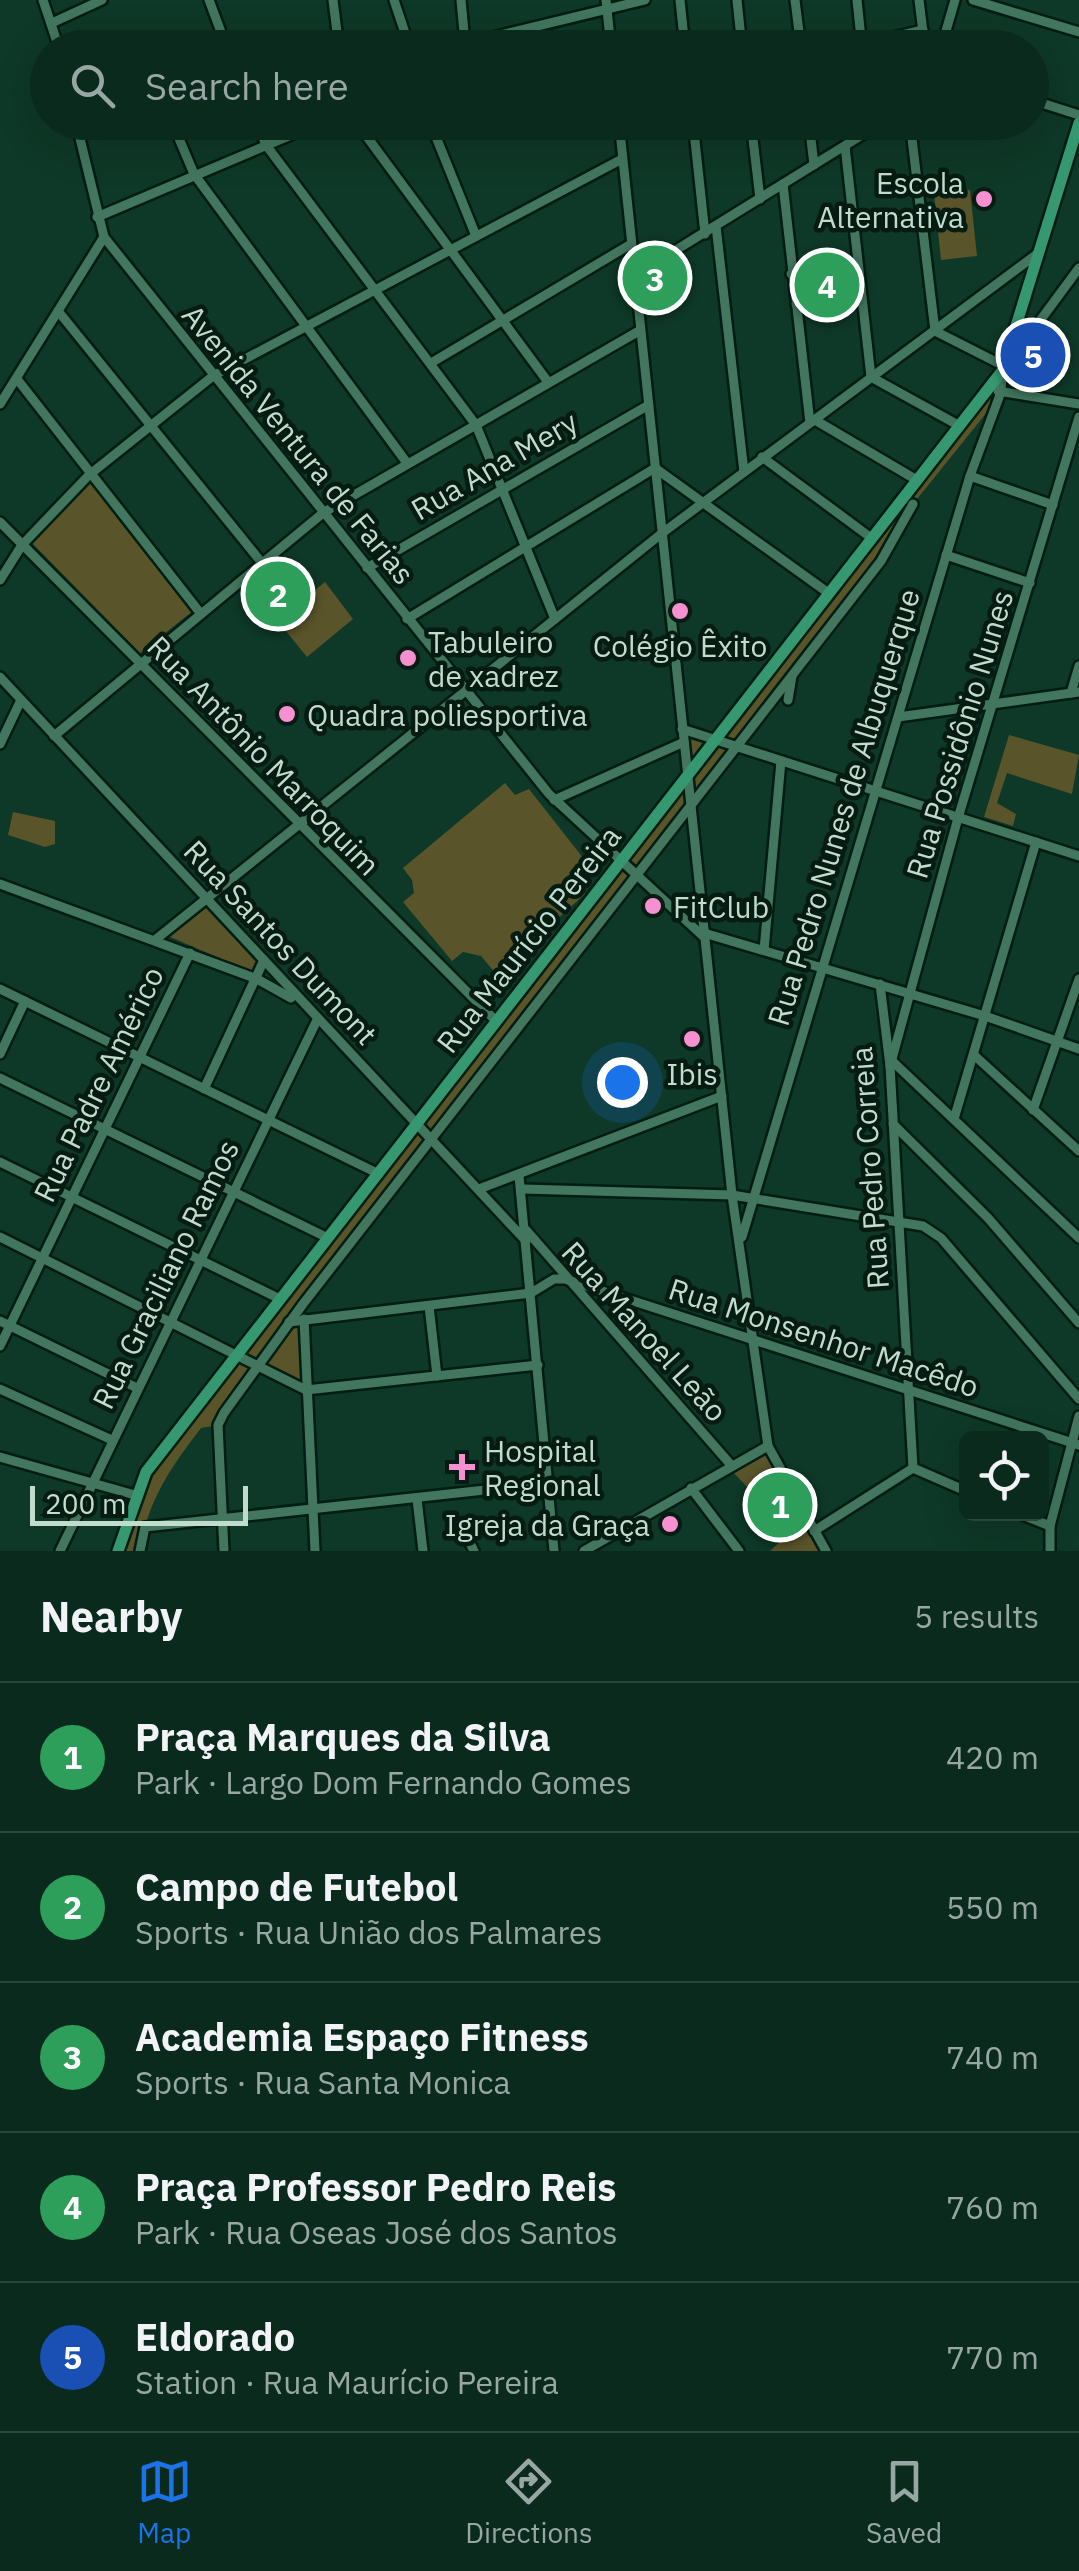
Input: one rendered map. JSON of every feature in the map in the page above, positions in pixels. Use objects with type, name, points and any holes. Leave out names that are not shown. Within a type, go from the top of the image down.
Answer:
[{"type":"main road","name":"Rua Maurício Pereira","points":[[118,1551],[134,1495],[237,1353],[915,479],[958,425],[994,390],[1011,347],[1079,119]]},
{"type":"street","points":[[43,0],[56,30]]},
{"type":"street","points":[[54,22],[102,0]]},
{"type":"street","points":[[209,0],[220,30]]},
{"type":"street","points":[[332,0],[336,30]]},
{"type":"street","points":[[394,0],[404,30]]},
{"type":"street","points":[[461,0],[464,30]]},
{"type":"street","points":[[514,30],[606,5],[645,0]]},
{"type":"street","points":[[680,0],[683,30]]},
{"type":"street","points":[[736,0],[740,30]]},
{"type":"street","points":[[796,0],[799,30]]},
{"type":"street","points":[[857,0],[860,30]]},
{"type":"street","points":[[919,0],[923,30]]},
{"type":"street","points":[[946,30],[955,0]]},
{"type":"street","points":[[973,0],[1079,32]]},
{"type":"street","points":[[606,5],[609,30]]},
{"type":"street","points":[[1049,107],[1079,119]]},
{"type":"street","name":"Avenida Ventura de Farias","points":[[80,140],[104,238],[554,800],[704,935]]},
{"type":"street","points":[[180,140],[194,174],[407,464]]},
{"type":"street","points":[[264,140],[476,426],[555,620]]},
{"type":"street","points":[[97,217],[278,140]]},
{"type":"street","points":[[369,140],[548,382]]},
{"type":"street","points":[[437,140],[476,236]]},
{"type":"street","points":[[620,140],[732,1195],[768,1446],[826,1551]]},
{"type":"street","points":[[695,140],[705,234]]},
{"type":"street","points":[[753,140],[760,199]]},
{"type":"street","points":[[811,140],[814,164]]},
{"type":"street","points":[[634,276],[852,140]]},
{"type":"street","points":[[912,140],[935,331]]},
{"type":"street","points":[[845,146],[872,377]]},
{"type":"street","points":[[0,580],[22,544],[90,475],[213,376],[622,160]]},
{"type":"street","points":[[783,184],[812,422]]},
{"type":"street","points":[[716,226],[744,472]]},
{"type":"street","points":[[0,404],[104,238]]},
{"type":"street","points":[[431,362],[630,244]]},
{"type":"street","points":[[155,940],[661,534],[1038,254]]},
{"type":"street","points":[[792,274],[858,265]]},
{"type":"street","points":[[1011,347],[1022,345],[1079,268]]},
{"type":"street","points":[[796,304],[861,294]]},
{"type":"street","points":[[58,311],[262,563]]},
{"type":"street","points":[[54,736],[322,513],[639,331]]},
{"type":"street","points":[[935,331],[1003,369]]},
{"type":"street","points":[[872,377],[958,425]]},
{"type":"street","points":[[16,378],[201,614]]},
{"type":"street","points":[[994,390],[1079,404]]},
{"type":"street","name":"Rua Pedro Nunes de Albuquerque","points":[[741,1240],[819,967],[898,717],[994,390]]},
{"type":"street","name":"Rua Ana Mery","points":[[367,568],[647,406]]},
{"type":"street","name":"Rua Possidônio Nunes","points":[[890,1061],[958,818],[1079,417]]},
{"type":"street","points":[[812,422],[915,479]]},
{"type":"street","points":[[762,458],[870,537]]},
{"type":"street","points":[[655,468],[827,592]]},
{"type":"street","points":[[407,619],[655,468]]},
{"type":"street","points":[[970,476],[1053,505]]},
{"type":"street","name":"Rua Maurício Pereira","points":[[223,1518],[218,1425],[224,1412],[302,1304],[881,561],[914,504]]},
{"type":"street","name":"Rua Antônio Marroquim","points":[[0,522],[496,1021]]},
{"type":"street","points":[[946,555],[1030,582]]},
{"type":"street","points":[[898,717],[1075,692],[1079,666]]},
{"type":"street","points":[[788,700],[792,674]]},
{"type":"street","name":"Rua Santos Dumont","points":[[0,678],[526,1241]]},
{"type":"street","points":[[0,744],[21,700]]},
{"type":"street","points":[[682,729],[1079,856]]},
{"type":"street","points":[[554,800],[684,742]]},
{"type":"street","points":[[764,950],[781,761]]},
{"type":"street","points":[[954,1119],[1036,842]]},
{"type":"street","points":[[0,884],[257,978],[306,1008]]},
{"type":"street","points":[[682,916],[702,912]]},
{"type":"street","points":[[704,935],[880,984],[1079,1049]]},
{"type":"street","name":"Rua Padre Américo","points":[[0,1346],[5,1324],[42,1257],[190,953]]},
{"type":"street","points":[[204,1089],[264,960]]},
{"type":"street","points":[[1033,1110],[1079,980]]},
{"type":"street","name":"Rua Pedro Correia","points":[[880,984],[890,1061],[913,1468]]},
{"type":"street","points":[[0,989],[377,1173]]},
{"type":"street","points":[[0,1054],[24,1001]]},
{"type":"street","name":"Rua Graciliano Ramos","points":[[60,1551],[317,1020]]},
{"type":"street","points":[[974,1054],[1079,1151]]},
{"type":"street","points":[[890,1061],[1079,1238]]},
{"type":"street","points":[[0,1078],[326,1237]]},
{"type":"street","points":[[479,1188],[722,1096]]},
{"type":"street","points":[[893,1124],[988,1218],[1079,1322]]},
{"type":"street","points":[[0,1162],[280,1299]]},
{"type":"street","points":[[519,1176],[554,1551]]},
{"type":"street","points":[[523,1188],[732,1195],[923,1226],[941,1238],[1079,1398]]},
{"type":"street","name":"Rua Manoel Leão","points":[[525,1228],[559,1280],[732,1465]]},
{"type":"street","points":[[0,1237],[306,1390],[538,1365]]},
{"type":"street","points":[[289,1322],[531,1293],[559,1280]]},
{"type":"street","name":"Rua Monsenhor Macêdo","points":[[559,1280],[1076,1444]]},
{"type":"street","points":[[302,1304],[314,1551]]},
{"type":"street","points":[[429,1306],[437,1376]]},
{"type":"street","points":[[5,1324],[136,1388]]},
{"type":"street","points":[[0,1388],[112,1440]]},
{"type":"street","points":[[1050,1551],[1050,1526],[1076,1444],[1079,1416]]},
{"type":"street","points":[[584,1551],[768,1446]]},
{"type":"street","points":[[0,1457],[134,1495]]},
{"type":"street","points":[[814,1531],[913,1468],[959,1488]]},
{"type":"street","points":[[140,1551],[145,1527],[312,1512],[550,1482]]},
{"type":"street","points":[[691,1488],[739,1551]]},
{"type":"street","points":[[417,1500],[423,1551]]},
{"type":"street","points":[[223,1518],[224,1551]]},
{"type":"street","points":[[1038,1521],[1050,1526]]},
{"type":"street","points":[[468,1539],[474,1551]]},
{"type":"shaded area","points":[[970,190],[977,256],[941,260],[934,193]]},
{"type":"shaded area","points":[[993,390],[988,411],[913,504],[881,561],[290,1320],[304,1320],[306,1390],[258,1365],[218,1425],[201,1428],[170,1471],[148,1517],[140,1551],[118,1551],[135,1495],[687,775],[682,729],[714,739]]},
{"type":"shaded area","points":[[89,481],[193,611],[140,653],[29,540]]},
{"type":"shaded area","points":[[288,565],[307,590],[268,622],[248,597]]},
{"type":"shaded area","name":"Quadra poliesportiva","points":[[325,582],[353,619],[307,657],[277,620]]},
{"type":"shaded area","points":[[1009,735],[1079,755],[1072,794],[1007,773],[997,803],[1016,814],[1013,826],[984,817]]},
{"type":"shaded area","points":[[505,783],[515,795],[529,789],[591,868],[582,890],[585,894],[496,974],[481,956],[463,952],[452,961],[403,902],[414,893],[412,880],[403,868]]},
{"type":"shaded area","points":[[13,812],[55,821],[55,844],[45,847],[8,835]]},
{"type":"shaded area","points":[[205,905],[259,963],[254,973],[168,936]]},
{"type":"shaded area","points":[[766,1450],[820,1551],[770,1551],[790,1532],[730,1469]]},
{"type":"place","name":"Escola Alternativa","points":[[984,199]]},
{"type":"place","name":"Academia Espaço Fitness","points":[[655,278]]},
{"type":"place","name":"Praça Professor Pedro Reis","points":[[827,285]]},
{"type":"place","name":"Eldorado","points":[[1033,355]]},
{"type":"place","name":"Campo de Futebol","points":[[278,594]]},
{"type":"place","name":"Colégio Êxito","points":[[680,611]]},
{"type":"place","name":"Tabuleiro de xadrez","points":[[408,658]]},
{"type":"place","name":"Quadra poliesportiva","points":[[287,714]]},
{"type":"place","name":"FitClub","points":[[653,906]]},
{"type":"place","name":"Ibis","points":[[692,1039]]},
{"type":"place","name":"Hospital Regional","points":[[462,1467]]},
{"type":"place","name":"Praça Marques da Silva","points":[[780,1505]]},
{"type":"place","name":"Igreja da Graça","points":[[670,1524]]}]
